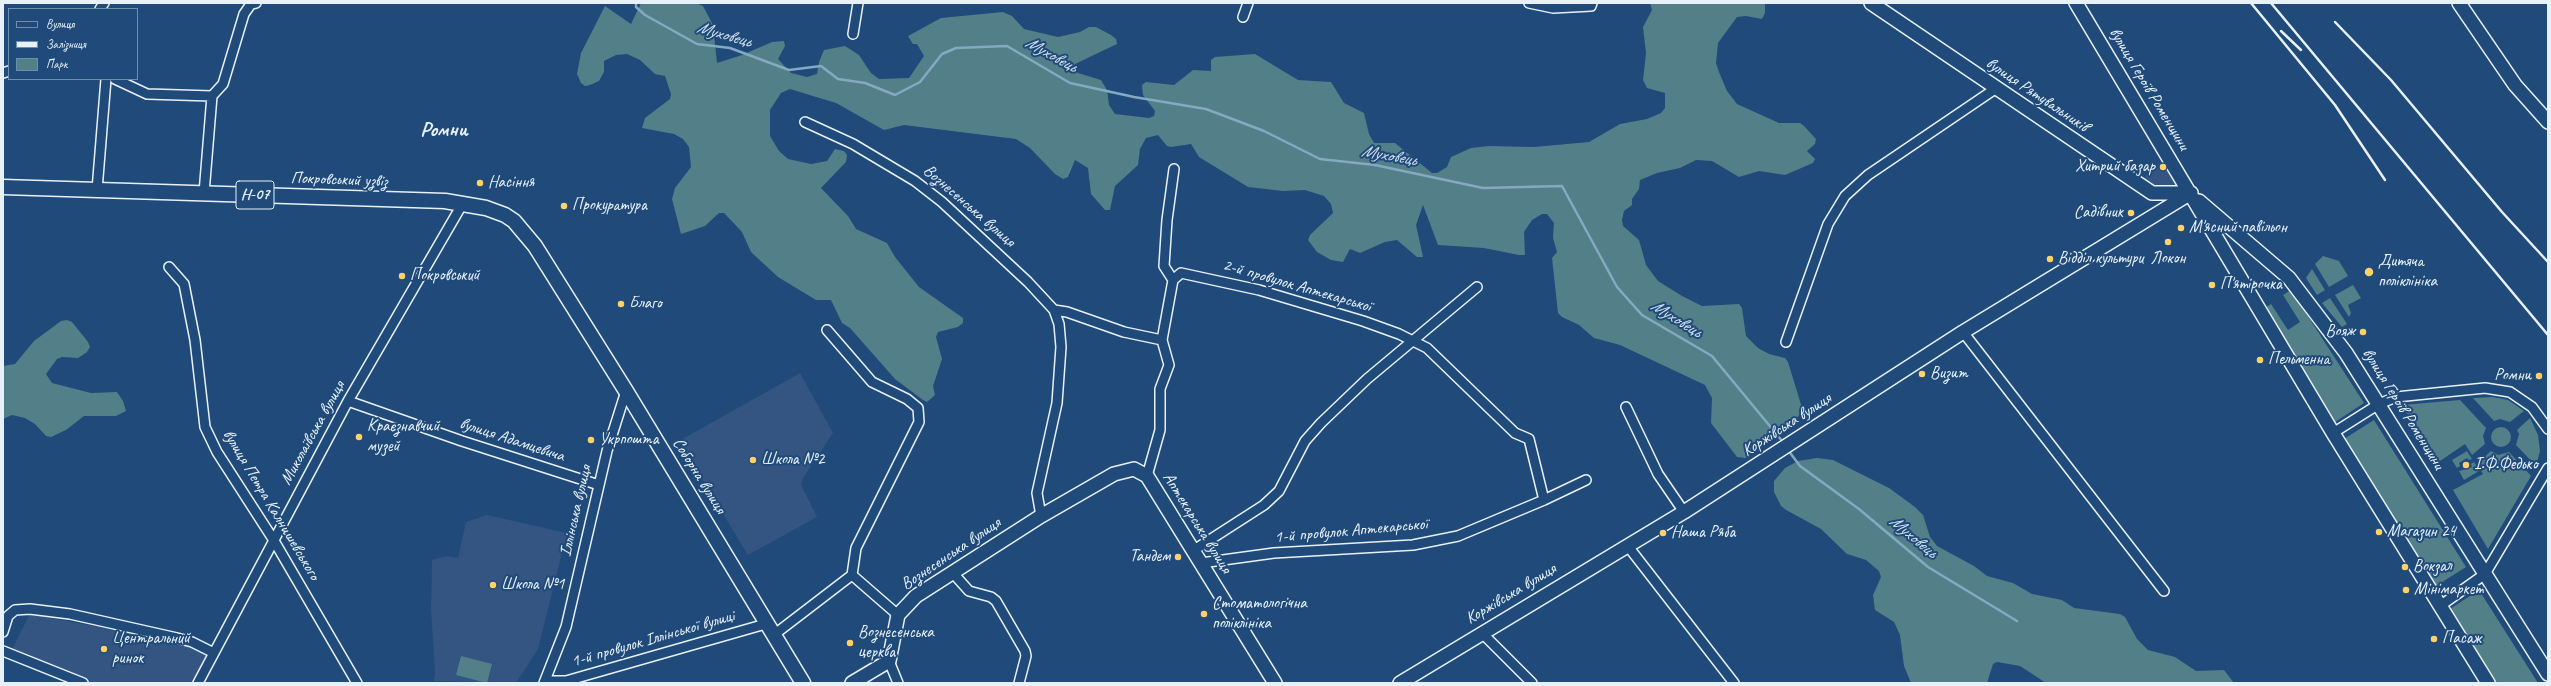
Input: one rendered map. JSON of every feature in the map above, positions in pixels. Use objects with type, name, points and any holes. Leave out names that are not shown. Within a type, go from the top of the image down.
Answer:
[{"type":"main road","name":"Покровський узвіз","points":[[3,187],[463,203],[505,215]]},
{"type":"main road","name":"Соборна вулиця","points":[[505,215],[514,220],[535,246],[772,629],[803,683]]},
{"type":"street","points":[[204,193],[212,96],[224,84],[244,14],[251,4],[256,3]]},
{"type":"street","points":[[853,34],[858,3]]},
{"type":"street","points":[[1243,17],[1248,3]]},
{"type":"street","points":[[1529,3],[1553,8],[1591,6],[1592,3]]},
{"type":"street","name":"вулиця Рятувальників","points":[[1871,3],[1995,89],[2152,193],[2190,193]]},
{"type":"street","name":"вулиця Героїв Роменщини","points":[[2076,3],[2333,434],[2488,683]]},
{"type":"street","points":[[2459,3],[2515,85],[2548,122]]},
{"type":"street","points":[[96,190],[106,80]]},
{"type":"street","points":[[117,80],[147,94],[212,96]]},
{"type":"street","points":[[1786,342],[1828,224],[1845,196],[1868,175],[1995,89]]},
{"type":"street","name":"Вознесенська вулиця","points":[[805,122],[854,144],[915,181],[953,212],[1028,282],[1054,310],[1059,324],[1061,347],[1057,403],[1038,492],[1041,516]]},
{"type":"street","points":[[1147,476],[1160,430],[1160,390],[1168,364],[1162,340],[1173,280],[1164,266],[1167,220],[1174,169]]},
{"type":"street","name":"вулиця Героїв Роменщини","points":[[2190,193],[2289,278],[2346,353],[2548,674]]},
{"type":"street","name":"Коржівська вулиця","points":[[1400,683],[1684,512],[1963,332],[2190,193]]},
{"type":"street","name":"Миколаївська вулиця","points":[[198,683],[273,539],[348,401],[463,203]]},
{"type":"street","name":"вулиця Петра Калнишевського","points":[[169,267],[184,284],[195,340],[205,427],[217,452],[273,539],[357,683]]},
{"type":"street","name":"2-й провулок Аптекарської","points":[[1173,280],[1181,273],[1259,290],[1363,321],[1412,341]]},
{"type":"street","points":[[1194,550],[1264,505],[1279,491],[1305,441],[1321,423],[1412,341],[1477,287]]},
{"type":"street","points":[[1054,310],[1067,312],[1124,332],[1162,340]]},
{"type":"street","points":[[772,629],[852,574],[856,548],[919,422],[918,408],[907,399],[872,382],[827,330]]},
{"type":"street","points":[[1963,332],[2164,591]]},
{"type":"street","points":[[1412,341],[1427,348],[1515,433],[1529,439],[1544,500]]},
{"type":"street","points":[[2333,434],[2379,404],[2396,396],[2485,388],[2510,392],[2532,407],[2548,430]]},
{"type":"street","name":"Іллінська вулиця","points":[[545,682],[566,627],[607,451],[626,391]]},
{"type":"street","name":"вулиця Адамцевича","points":[[348,401],[462,441],[599,485]]},
{"type":"street","points":[[1626,407],[1658,474],[1684,512]]},
{"type":"street","points":[[2440,606],[2485,574],[2548,468]]},
{"type":"street","name":"Вознесенська вулиця","points":[[889,661],[898,615],[916,596],[1041,516],[1114,474],[1134,469]]},
{"type":"street","name":"Аптекарська вулиця","points":[[1134,469],[1147,476],[1275,683]]},
{"type":"street","name":"1-й провулок Аптекарської","points":[[1201,564],[1274,554],[1413,545],[1458,536],[1544,500],[1586,480]]},
{"type":"street","points":[[1627,545],[1734,683]]},
{"type":"street","points":[[952,572],[969,591],[991,597],[996,602],[1025,651],[1026,656],[1020,683]]},
{"type":"street","points":[[852,574],[898,615]]},
{"type":"street","points":[[3,632],[5,615],[15,610],[30,609],[70,614],[192,642],[214,653]]},
{"type":"street","name":"1-й провулок Іллінської вулиці","points":[[545,682],[566,681],[772,629]]},
{"type":"street","points":[[1482,633],[1532,683]]},
{"type":"street","points":[[3,651],[82,683]]},
{"type":"street","points":[[852,683],[889,661],[898,683]]},
{"type":"shaded area","name":"Хитрий базар","points":[[2165,159],[2186,189],[2155,190],[2141,183],[2146,175]]},
{"type":"shaded area","name":"Школа №2","points":[[800,373],[833,433],[803,478],[801,485],[817,517],[748,555],[679,441]]},
{"type":"shaded area","name":"Школа №1","points":[[487,515],[567,533],[538,649],[516,683],[434,681],[435,671],[431,609],[432,560],[446,556],[458,558],[466,522]]},
{"type":"shaded area","name":"Центральний ринок","points":[[30,614],[183,643],[210,655],[196,683],[68,683],[8,657]]},
{"type":"green space","points":[[641,3],[696,3],[703,6],[713,25],[717,63],[742,55],[772,42],[784,41],[785,46],[778,59],[791,73],[807,77],[817,74],[819,62],[824,50],[845,46],[859,55],[871,73],[879,79],[909,78],[924,56],[917,44],[913,44],[908,36],[941,18],[1003,12],[1012,16],[1024,29],[1058,37],[1080,32],[1089,27],[1096,27],[1116,39],[1117,44],[1075,64],[1075,69],[1078,73],[1101,80],[1107,90],[1109,105],[1115,114],[1149,118],[1154,116],[1155,111],[1143,95],[1142,85],[1146,82],[1174,85],[1193,70],[1211,71],[1211,60],[1215,57],[1255,54],[1298,80],[1331,82],[1344,103],[1364,113],[1369,134],[1374,143],[1395,143],[1432,173],[1437,173],[1447,167],[1451,157],[1471,148],[1489,146],[1534,147],[1589,142],[1620,124],[1647,119],[1661,113],[1665,108],[1665,93],[1647,88],[1643,80],[1646,53],[1643,27],[1652,10],[1650,3],[1765,3],[1765,13],[1762,19],[1746,16],[1737,17],[1718,43],[1716,63],[1727,91],[1737,104],[1779,123],[1800,123],[1804,126],[1816,139],[1815,144],[1807,151],[1815,159],[1813,163],[1785,175],[1759,171],[1739,177],[1712,161],[1696,160],[1680,168],[1657,173],[1640,180],[1639,189],[1632,199],[1632,205],[1624,211],[1622,220],[1623,226],[1639,240],[1646,265],[1658,281],[1702,306],[1739,304],[1742,308],[1746,336],[1758,348],[1769,354],[1785,358],[1788,362],[1803,411],[1786,430],[1771,438],[1746,458],[1737,457],[1711,423],[1712,398],[1705,385],[1620,345],[1594,338],[1579,325],[1562,317],[1558,313],[1552,258],[1557,252],[1553,238],[1554,223],[1547,214],[1542,214],[1532,220],[1524,232],[1525,255],[1519,255],[1484,248],[1438,245],[1423,205],[1416,225],[1423,257],[1417,257],[1397,240],[1385,242],[1360,253],[1350,249],[1343,262],[1331,260],[1317,252],[1308,240],[1310,235],[1333,213],[1331,204],[1324,196],[1305,190],[1283,191],[1248,187],[1199,157],[1191,144],[1171,147],[1167,146],[1158,135],[1146,138],[1140,149],[1138,165],[1115,186],[1110,210],[1105,210],[1091,194],[1088,168],[1075,160],[1068,177],[1063,179],[1055,174],[1030,148],[1016,139],[904,125],[884,130],[836,103],[790,89],[781,93],[770,110],[770,136],[779,151],[788,159],[811,164],[827,161],[835,149],[844,151],[847,155],[846,162],[821,188],[848,216],[856,229],[887,243],[895,257],[919,287],[963,318],[963,323],[958,327],[938,332],[936,337],[942,359],[933,386],[935,395],[927,402],[895,379],[850,328],[842,323],[831,300],[816,300],[778,277],[751,252],[742,232],[724,213],[719,213],[705,226],[681,234],[672,199],[675,188],[691,167],[689,147],[683,139],[674,134],[642,128],[645,118],[670,99],[671,94],[665,76],[655,74],[640,60],[627,54],[616,55],[604,61],[604,72],[599,81],[590,85],[585,86],[581,83],[577,74],[581,53],[605,6],[631,24]]},
{"type":"green space","points":[[2323,256],[2339,261],[2348,276],[2329,287],[2315,264]]},
{"type":"green space","points":[[2312,269],[2325,290],[2317,295],[2306,278]]},
{"type":"green space","points":[[2353,285],[2361,298],[2348,305],[2351,313],[2349,317],[2335,295]]},
{"type":"green space","points":[[2291,290],[2364,403],[2335,422],[2263,309],[2271,304],[2288,330],[2300,322],[2283,295]]},
{"type":"green space","points":[[2330,298],[2347,324],[2342,327],[2322,303]]},
{"type":"green space","points":[[67,320],[72,322],[88,342],[90,347],[87,352],[78,358],[62,357],[57,359],[46,374],[52,383],[91,393],[117,392],[123,401],[126,411],[116,416],[84,416],[66,430],[51,437],[46,436],[35,424],[25,418],[12,415],[3,419],[3,366],[15,364],[34,341],[61,321]]},
{"type":"green space","points":[[2493,397],[2508,400],[2524,411],[2510,422],[2500,419],[2494,421],[2473,398]]},
{"type":"green space","points":[[2460,400],[2486,428],[2483,436],[2485,444],[2472,455],[2465,444],[2437,463],[2402,405]]},
{"type":"green space","points":[[2530,418],[2538,435],[2540,451],[2536,466],[2516,445],[2519,434],[2517,430]]},
{"type":"green space","points":[[2374,420],[2466,567],[2436,586],[2344,439]]},
{"type":"green space","points":[[2501,427],[2508,430],[2511,437],[2508,444],[2501,447],[2494,444],[2491,437],[2494,430]]},
{"type":"green space","points":[[2467,451],[2472,459],[2469,460],[2467,458],[2459,463],[2460,466],[2457,468],[2452,460]]},
{"type":"green space","points":[[2491,451],[2498,455],[2509,452],[2531,476],[2488,549],[2453,490],[2483,474],[2477,464]]},
{"type":"green space","points":[[1817,458],[1833,460],[1889,488],[1915,507],[1923,515],[1930,537],[1937,546],[1974,566],[1987,576],[2013,583],[2032,594],[2062,600],[2074,608],[2120,614],[2125,617],[2137,639],[2148,650],[2175,657],[2196,671],[2224,670],[2234,683],[2046,683],[2020,666],[1997,662],[1993,664],[1987,683],[1911,683],[1904,666],[1900,635],[1894,622],[1875,610],[1873,595],[1881,577],[1879,571],[1866,560],[1847,554],[1821,529],[1786,510],[1781,506],[1774,492],[1774,481],[1785,468],[1798,461]]},
{"type":"green space","points":[[2474,462],[2479,471],[2464,480],[2459,471],[2472,467],[2471,464]]},
{"type":"green space","points":[[2479,590],[2538,683],[2497,683],[2450,609]]},
{"type":"green space","points":[[461,656],[492,664],[487,683],[456,675]]},
{"type":"waterway","name":"Муховець","points":[[636,3],[636,7],[645,15],[697,44],[730,48],[789,70],[821,66],[838,79],[865,83],[895,95],[920,82],[942,54],[956,48],[1007,46],[1070,83],[1134,97],[1206,109],[1264,131],[1320,159],[1375,165],[1483,188],[1562,186],[1617,287],[1642,315],[1712,356],[1783,442]]},
{"type":"waterway","name":"Муховець","points":[[1788,450],[1800,466],[1859,509],[1928,567],[2017,621]]},
{"type":"railway","points":[[2251,3],[2335,105],[2385,180]]},
{"type":"railway","points":[[2271,3],[2548,335]]},
{"type":"railway","points":[[2335,22],[2391,80],[2502,212],[2548,262]]},
{"type":"railway","points":[[2281,31],[2301,50]]},
{"type":"place","name":"Хитрий базар","points":[[2163,167]]},
{"type":"place","name":"Насіння","points":[[480,183]]},
{"type":"place","name":"Прокуратура","points":[[564,206]]},
{"type":"place","name":"Садівник","points":[[2131,213]]},
{"type":"place","name":"М'ясний павільон","points":[[2181,228]]},
{"type":"place","name":"Локон","points":[[2168,242]]},
{"type":"place","name":"Відділ культури","points":[[2050,259]]},
{"type":"place","name":"Дитяча поліклініка","points":[[2369,272]]},
{"type":"place","name":"Покровський","points":[[402,276]]},
{"type":"place","name":"П'ятірочка","points":[[2212,285]]},
{"type":"place","name":"Благо","points":[[621,304]]},
{"type":"place","name":"Вояж","points":[[2363,332]]},
{"type":"place","name":"Пельменна","points":[[2260,360]]},
{"type":"place","name":"Визит","points":[[1922,374]]},
{"type":"place","name":"Ромни","points":[[2539,376]]},
{"type":"place","name":"Краєзнавчий музей","points":[[359,437]]},
{"type":"place","name":"Укрпошта","points":[[591,440]]},
{"type":"place","name":"Школа №2","points":[[753,460]]},
{"type":"place","name":"І.Ф.Федько","points":[[2466,465]]},
{"type":"place","name":"Магазин 24","points":[[2379,532]]},
{"type":"place","name":"Наша Ряба","points":[[1663,533]]},
{"type":"place","name":"Тандем","points":[[1178,557]]},
{"type":"place","name":"Вокзал","points":[[2405,567]]},
{"type":"place","name":"Школа №1","points":[[493,585]]},
{"type":"place","name":"Мінімаркет","points":[[2406,590]]},
{"type":"place","name":"Стоматологічна поліклініка","points":[[1204,614]]},
{"type":"place","name":"Пасаж","points":[[2434,639]]},
{"type":"place","name":"Вознесенська церква","points":[[850,643]]},
{"type":"place","name":"Центральний ринок","points":[[104,649]]},
{"type":"district","name":"Ромни","points":[[444,130]]}]
